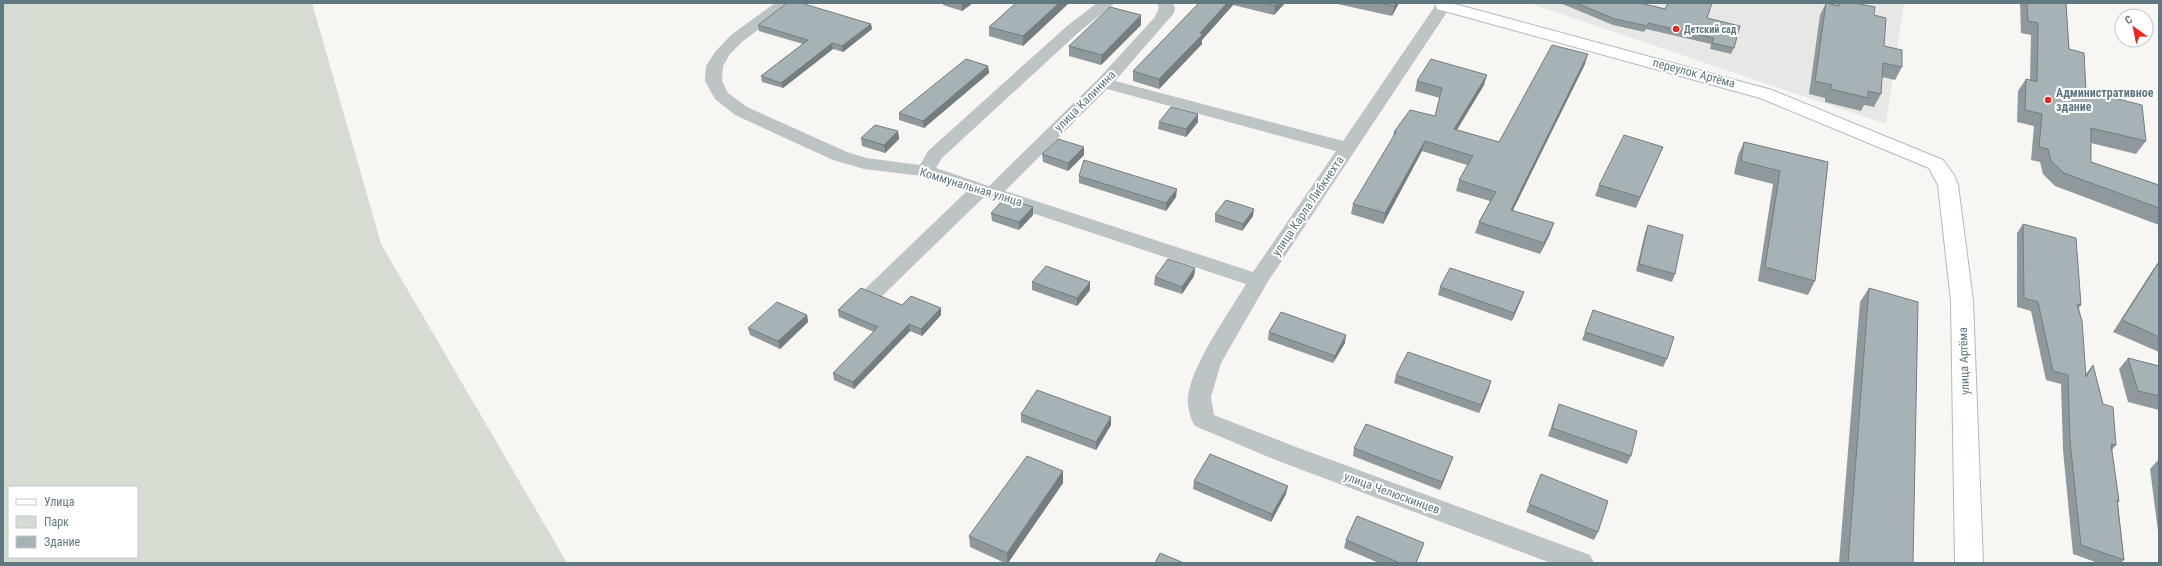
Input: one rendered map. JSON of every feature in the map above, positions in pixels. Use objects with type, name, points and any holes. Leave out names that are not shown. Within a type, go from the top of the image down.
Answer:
[{"type":"street","name":"Коммунальная улица","points":[[785,3],[729,44],[717,58],[712,70],[712,81],[721,97],[741,111],[840,156],[864,163],[925,171],[1258,281]]},
{"type":"street","points":[[925,171],[934,155],[1073,29],[1107,3]]},
{"type":"street","name":"улица Калинина","points":[[875,291],[986,192],[1104,83],[1161,20],[1166,13],[1167,7],[1164,3]]},
{"type":"street","name":"улица Карла Либкнехта","points":[[1203,420],[1199,397],[1210,363],[1258,281],[1443,4]]},
{"type":"street","name":"переулок Артёма","points":[[1443,4],[1741,86],[1800,107],[1936,164]]},
{"type":"street","points":[[1104,83],[1346,148]]},
{"type":"street","name":"улица Артёма","points":[[1936,164],[1944,175],[1948,185],[1962,301],[1969,563]]},
{"type":"street","name":"улица Челюскинцев","points":[[1203,420],[1274,449],[1582,563]]},
{"type":"shaded area","points":[[1528,3],[1904,3],[1886,124]]},
{"type":"green space","points":[[3,3],[312,3],[381,244],[567,563],[3,563]]},
{"type":"building","points":[[787,3],[801,3],[871,24],[842,46],[832,43],[781,83],[761,76],[808,40],[758,25]]},
{"type":"building","points":[[1016,3],[1059,3],[1023,36],[989,27]]},
{"type":"building","points":[[1199,3],[1227,3],[1200,33],[1203,34],[1159,79],[1133,71]]},
{"type":"building","points":[[1265,3],[1277,3],[1275,6]]},
{"type":"building","points":[[1379,3],[1396,3],[1394,6]]},
{"type":"building","points":[[1576,3],[1640,3],[1665,9],[1668,3],[1712,3],[1707,18],[1740,26],[1734,48],[1712,43],[1714,38],[1648,23],[1647,26],[1615,19]]},
{"type":"building","points":[[1826,3],[1839,6],[1839,3],[1854,3],[1875,7],[1874,15],[1886,18],[1884,46],[1902,50],[1902,67],[1883,63],[1881,94],[1868,91],[1868,98],[1831,89],[1832,85],[1815,81]]},
{"type":"building","points":[[2027,3],[2066,3],[2069,49],[2084,53],[2086,91],[2142,105],[2146,141],[2091,128],[2091,162],[2159,185],[2159,208],[2064,173],[2051,161],[2048,149],[2039,147],[2042,114],[2025,110],[2026,79],[2037,82],[2038,23],[2028,21]]},
{"type":"building","points":[[1110,7],[1141,15],[1102,55],[1069,46]]},
{"type":"building","points":[[1552,45],[1588,54],[1511,210],[1554,223],[1544,243],[1479,222],[1496,192],[1459,180],[1473,156],[1425,141],[1385,213],[1353,204],[1396,132],[1394,132],[1410,110],[1435,116],[1442,88],[1417,81],[1431,59],[1487,75],[1454,129],[1499,142]]},
{"type":"building","points":[[966,59],[988,66],[923,121],[899,113]]},
{"type":"building","points":[[1171,107],[1198,114],[1186,129],[1159,122]]},
{"type":"building","points":[[875,125],[898,131],[884,145],[861,138]]},
{"type":"building","points":[[1624,135],[1663,147],[1640,197],[1599,185]]},
{"type":"building","points":[[1058,139],[1084,147],[1068,163],[1042,154]]},
{"type":"building","points":[[1744,142],[1828,162],[1815,281],[1765,267],[1780,171],[1741,161]]},
{"type":"building","points":[[1084,160],[1177,189],[1166,203],[1079,176]]},
{"type":"building","points":[[1005,198],[1033,207],[1019,222],[991,213]]},
{"type":"building","points":[[1226,200],[1254,209],[1243,224],[1215,214]]},
{"type":"building","points":[[2023,224],[2076,238],[2081,305],[2077,304],[2082,321],[2086,377],[2093,365],[2103,404],[2113,407],[2116,445],[2111,444],[2119,501],[2117,500],[2124,560],[2081,545],[2070,441],[2068,375],[2053,371],[2038,302],[2024,298]]},
{"type":"building","points":[[1648,225],[1683,235],[1675,274],[1639,264]]},
{"type":"building","points":[[1168,259],[1195,268],[1182,287],[1155,277]]},
{"type":"building","points":[[2159,262],[2159,337],[2122,320]]},
{"type":"building","points":[[1046,266],[1090,282],[1077,298],[1032,282]]},
{"type":"building","points":[[1450,268],[1524,292],[1514,313],[1440,287]]},
{"type":"building","points":[[861,288],[902,305],[911,296],[941,308],[921,329],[909,324],[853,382],[833,373],[878,327],[838,310]]},
{"type":"building","points":[[1869,288],[1918,302],[1913,563],[1848,563]]},
{"type":"building","points":[[777,302],[807,315],[778,341],[748,328]]},
{"type":"building","points":[[1593,310],[1674,337],[1667,359],[1585,332]]},
{"type":"building","points":[[1281,312],[1346,335],[1335,356],[1269,332]]},
{"type":"building","points":[[1408,352],[1491,381],[1481,405],[1396,375]]},
{"type":"building","points":[[2128,358],[2159,366],[2159,396],[2138,391]]},
{"type":"building","points":[[1037,390],[1111,417],[1096,442],[1021,414]]},
{"type":"building","points":[[1559,404],[1637,431],[1631,456],[1552,428]]},
{"type":"building","points":[[1366,424],[1453,457],[1442,482],[1354,448]]},
{"type":"building","points":[[1210,454],[1288,486],[1272,514],[1194,481]]},
{"type":"building","points":[[1027,456],[1063,471],[1007,553],[969,536]]},
{"type":"building","points":[[1541,474],[1608,501],[1598,532],[1529,504]]},
{"type":"building","points":[[1357,516],[1424,543],[1416,563],[1400,563],[1346,540]]},
{"type":"building","points":[[1160,553],[1184,563],[1155,563]]},
{"type":"place","name":"Детский сад","points":[[1676,29]]},
{"type":"place","name":"Административное здание","points":[[2048,100]]}]
